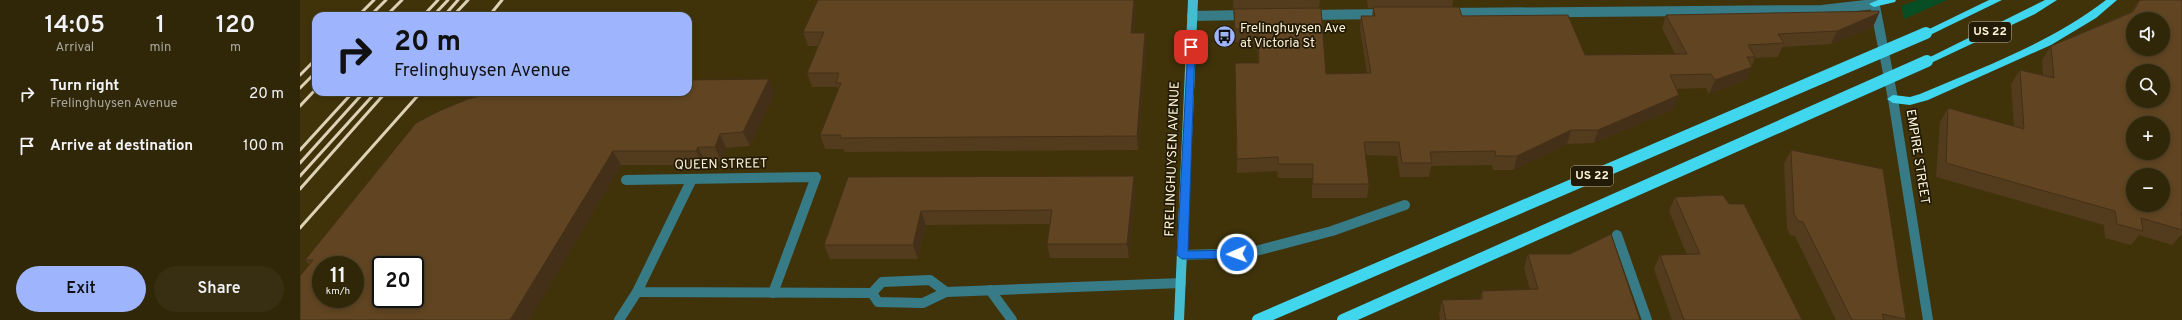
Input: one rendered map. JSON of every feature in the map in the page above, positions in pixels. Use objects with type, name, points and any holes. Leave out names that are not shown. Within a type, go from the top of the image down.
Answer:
[{"type":"highway","points":[[1874,2],[1891,0]]},
{"type":"highway","name":"US 22","points":[[1258,320],[1926,33],[1997,0]]},
{"type":"highway","name":"US 22","points":[[1343,320],[1927,61],[2031,12],[2052,0]]},
{"type":"highway","points":[[1893,99],[1910,101],[1924,97],[2037,47],[2081,23],[2112,0]]},
{"type":"main road","name":"FRELINGHUYSEN AVENUE","points":[[1179,320],[1193,0]]},
{"type":"street","points":[[1441,14],[1822,10],[1850,8],[1874,2]]},
{"type":"street","name":"EMPIRE STREET","points":[[1874,2],[1893,99],[1928,320]]},
{"type":"street","points":[[1298,15],[1394,14]]},
{"type":"street","points":[[1192,16],[1259,15]]},
{"type":"street","name":"QUEEN STREET","points":[[626,180],[816,177],[772,292]]},
{"type":"street","points":[[619,320],[637,292],[692,179]]},
{"type":"street","points":[[1182,255],[1248,253],[1332,231],[1405,205]]},
{"type":"street","points":[[1617,235],[1646,320]]},
{"type":"street","points":[[637,292],[872,293],[882,282],[930,280],[946,292]]},
{"type":"street","points":[[872,293],[878,302],[924,303],[946,292],[1181,283]]},
{"type":"street","points":[[990,290],[1012,320]]},
{"type":"green space","points":[[1918,0],[1947,0],[1904,19],[1901,6]]},
{"type":"building","points":[[818,0],[1134,0],[1131,33],[1145,33],[1137,136],[840,138],[841,135],[820,135],[841,83],[836,83],[839,73],[807,73],[824,32],[803,32]]},
{"type":"building","points":[[2140,0],[2182,0],[2182,230],[2141,218],[2143,231],[2117,224],[2115,211],[1946,163],[1948,108],[2024,129],[2020,70],[2054,78],[2051,46],[2126,15],[2126,56],[2170,56],[2170,12],[2133,12]]},
{"type":"building","points":[[1373,7],[1459,7],[1462,16],[1568,15],[1585,55],[1687,54],[1666,15],[1879,11],[1879,13],[1837,31],[1778,34],[1784,43],[1748,45],[1755,57],[1747,57],[1752,67],[1715,80],[1711,74],[1670,75],[1679,95],[1598,130],[1571,130],[1517,156],[1496,156],[1495,151],[1430,152],[1432,163],[1402,163],[1399,142],[1364,142],[1369,184],[1313,184],[1313,164],[1278,164],[1278,157],[1237,159],[1235,63],[1259,63],[1258,29],[1235,29],[1234,9],[1321,8],[1326,74],[1371,73],[1361,16],[1375,16]]},
{"type":"building","points":[[769,79],[743,132],[720,134],[715,147],[698,147],[696,151],[613,151],[510,320],[300,320],[300,276],[312,261],[312,308],[364,308],[364,256],[312,256],[312,260],[305,260],[416,123],[468,99],[480,96],[692,96],[692,80]]},
{"type":"building","points":[[1791,150],[1883,169],[1906,319],[1882,314],[1884,320],[1852,320],[1803,222],[1798,221],[1794,214]]},
{"type":"building","points":[[1134,176],[1127,244],[1047,244],[1052,210],[921,211],[913,245],[824,245],[848,177]]},
{"type":"building","points":[[1723,195],[1729,204],[1744,204],[1802,320],[1684,320],[1660,255],[1700,254],[1675,197]]},
{"type":"building","points":[[1611,234],[1640,320],[1446,320],[1442,300],[1482,299],[1482,291],[1538,289],[1528,254],[1570,254]]},
{"type":"railway","points":[[362,12],[374,0]]},
{"type":"railway","points":[[374,12],[386,0]]},
{"type":"railway","points":[[390,12],[402,0]]},
{"type":"railway","points":[[427,12],[438,0]]},
{"type":"railway","points":[[437,12],[448,0]]},
{"type":"railway","points":[[448,12],[458,0]]},
{"type":"railway","points":[[457,12],[468,0]]},
{"type":"railway","points":[[492,12],[502,0]]},
{"type":"railway","points":[[300,75],[312,63]]},
{"type":"railway","points":[[300,88],[312,76]]},
{"type":"railway","points":[[300,106],[312,93]]},
{"type":"railway","points":[[300,150],[349,96]]},
{"type":"railway","points":[[300,163],[360,96]]},
{"type":"railway","points":[[300,176],[372,96]]},
{"type":"railway","points":[[300,189],[382,96]]},
{"type":"railway","points":[[300,228],[417,96]]},
{"type":"place","name":"Frelinghuysen Ave at Victoria St","points":[[1224,36]]},
{"type":"route","points":[[1191,47],[1182,255],[1237,254]]}]
